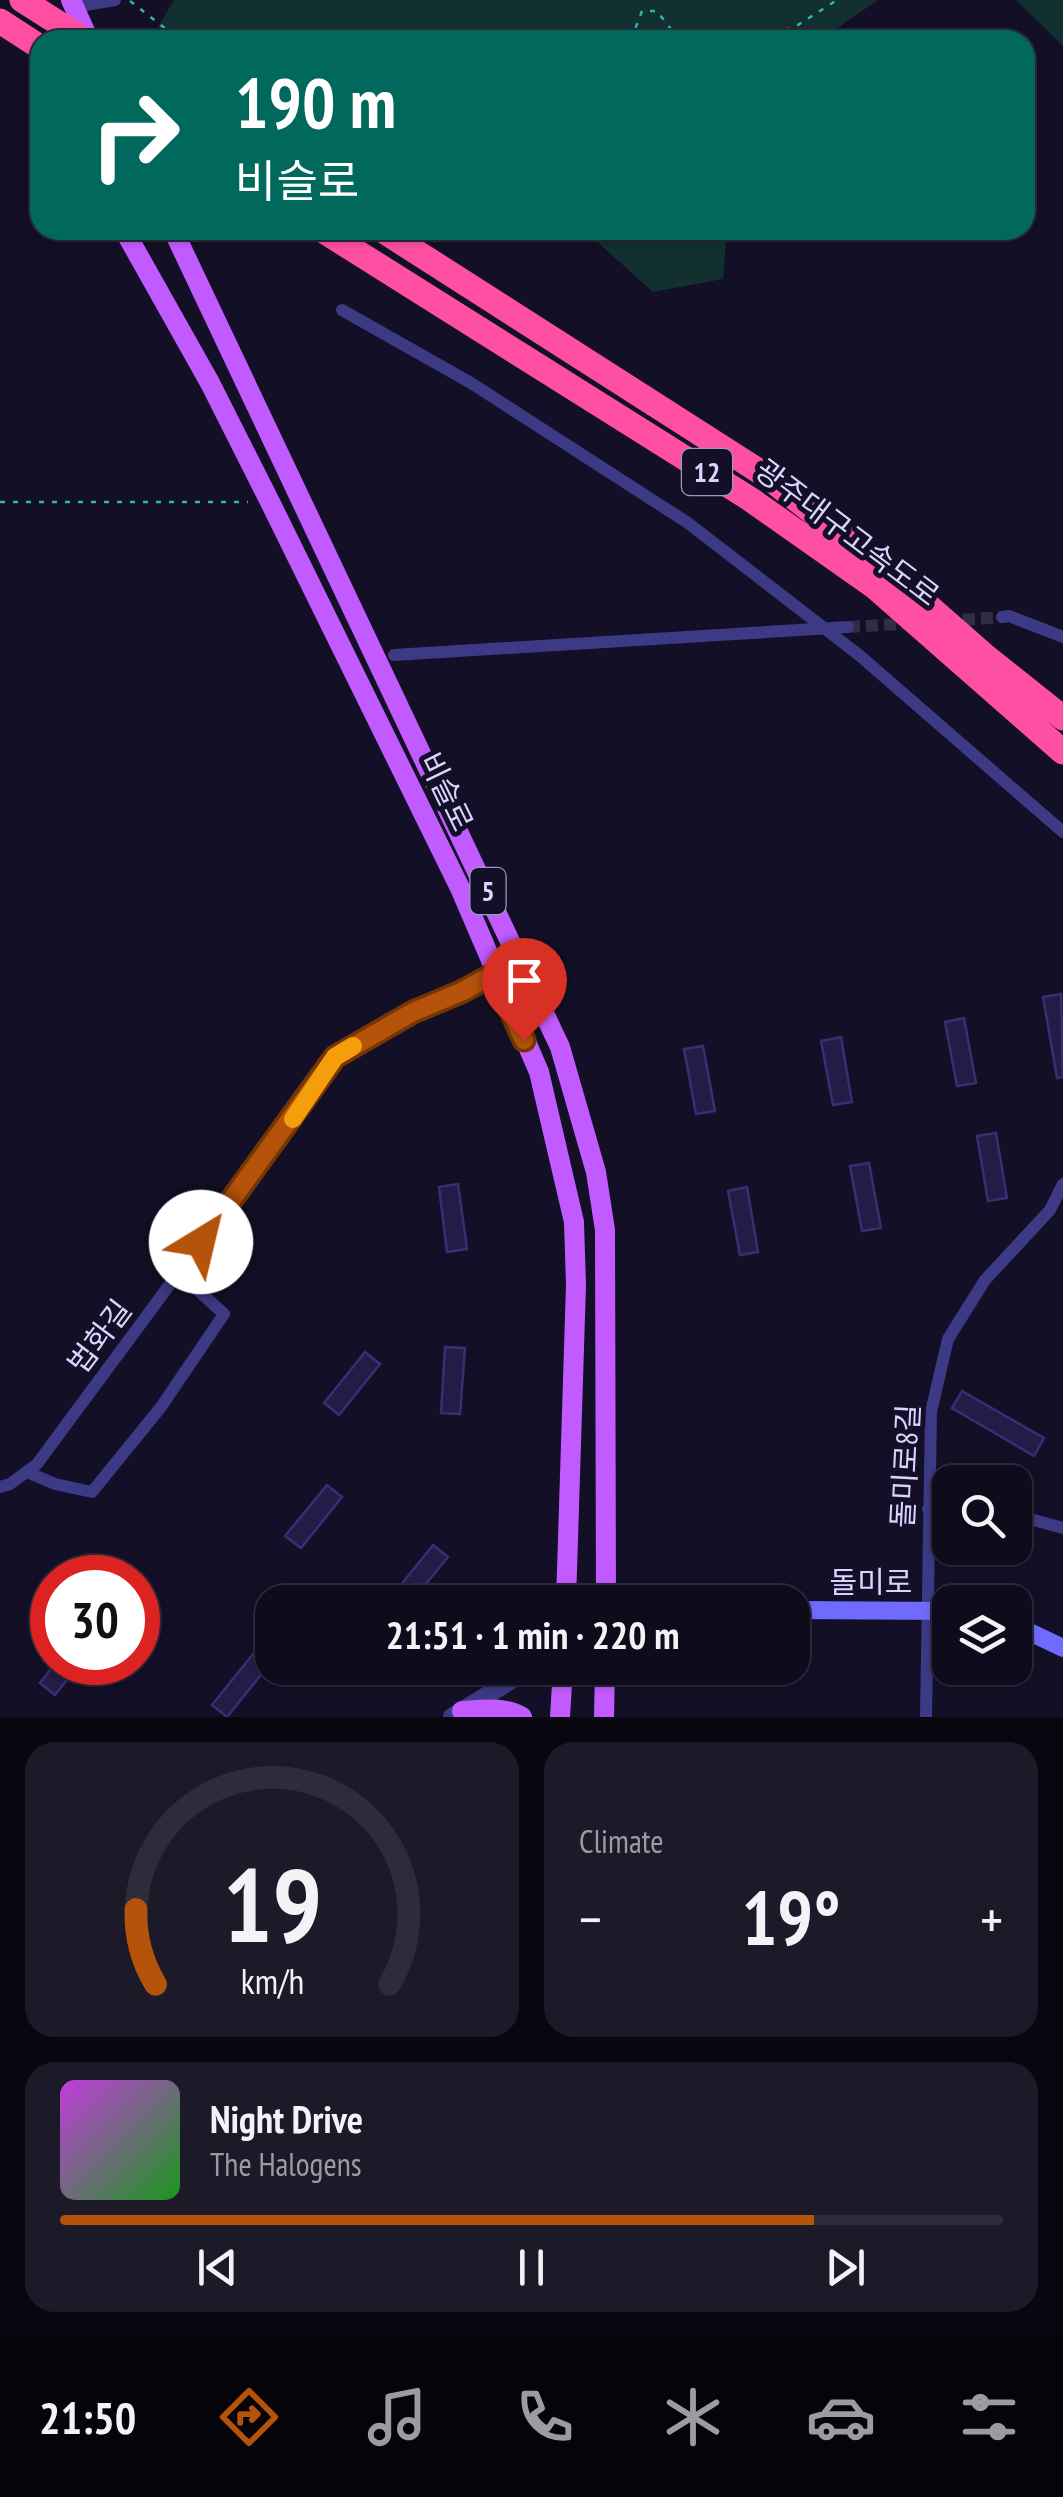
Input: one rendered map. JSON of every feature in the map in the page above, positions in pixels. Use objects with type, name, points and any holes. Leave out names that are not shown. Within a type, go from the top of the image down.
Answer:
[{"type":"highway","points":[[19,0],[70,30]]},
{"type":"highway","points":[[0,20],[30,40]]},
{"type":"highway","name":"광주대구고속도로","points":[[338,240],[750,499],[875,587],[1063,752]]},
{"type":"highway","name":"광주대구고속도로","points":[[398,240],[765,475],[1063,718]]},
{"type":"main road","points":[[19,0],[30,30]]},
{"type":"main road","points":[[73,3],[83,30]]},
{"type":"main road","name":"비슬로","points":[[130,240],[210,383],[460,888],[538,1072],[574,1222],[576,1286],[567,1585]]},
{"type":"main road","name":"비슬로","points":[[178,240],[560,1047],[596,1172],[606,1230],[606,1585]]},
{"type":"main road","name":"돌미로","points":[[810,1610],[932,1611]]},
{"type":"main road","points":[[1032,1632],[1063,1648]]},
{"type":"main road","points":[[560,1717],[562,1685]]},
{"type":"main road","points":[[604,1717],[605,1685]]},
{"type":"main road","points":[[457,1714],[505,1711],[522,1717]]},
{"type":"street","points":[[73,3],[114,0]]},
{"type":"street","points":[[342,310],[471,383],[688,522],[826,630],[1063,832]]},
{"type":"street","points":[[1002,616],[1063,638]]},
{"type":"street","points":[[394,655],[848,628]]},
{"type":"street","name":"법화길","points":[[0,1487],[37,1464],[335,1057],[413,1012],[494,974]]},
{"type":"street","name":"돌미로8길","points":[[926,1717],[930,1412],[948,1338],[985,1280],[1050,1210],[1063,1184]]},
{"type":"street","points":[[28,1472],[55,1484],[92,1492],[161,1407],[224,1314],[178,1273]]},
{"type":"street","points":[[1032,1520],[1063,1528]]},
{"type":"street","points":[[457,1714],[504,1685]]},
{"type":"path","points":[[128,0],[167,30]]},
{"type":"path","points":[[786,30],[837,0]]},
{"type":"path","points":[[635,30],[642,12],[657,11],[671,30]]},
{"type":"path","points":[[0,502],[270,502]]},
{"type":"green space","points":[[174,0],[878,0],[834,30],[156,30]]},
{"type":"green space","points":[[1016,0],[1063,0],[1063,46]]},
{"type":"green space","points":[[595,240],[726,240],[723,279],[653,292]]},
{"type":"building","points":[[1061,994],[1063,1077],[1057,1078],[1043,997]]},
{"type":"building","points":[[964,1018],[976,1083],[957,1086],[945,1022]]},
{"type":"building","points":[[841,1037],[852,1102],[833,1105],[821,1041]]},
{"type":"building","points":[[703,1046],[715,1111],[696,1114],[684,1049]]},
{"type":"building","points":[[996,1133],[1007,1198],[988,1201],[977,1136]]},
{"type":"building","points":[[869,1163],[881,1228],[862,1231],[850,1166]]},
{"type":"building","points":[[458,1184],[467,1249],[447,1252],[439,1187]]},
{"type":"building","points":[[747,1187],[758,1252],[740,1255],[728,1191]]},
{"type":"building","points":[[445,1347],[465,1348],[460,1414],[441,1413]]},
{"type":"building","points":[[365,1352],[380,1364],[339,1415],[324,1403]]},
{"type":"building","points":[[962,1391],[1044,1438],[1034,1456],[952,1408]]},
{"type":"building","points":[[327,1485],[342,1497],[301,1548],[285,1536]]},
{"type":"building","points":[[433,1545],[448,1557],[425,1585],[401,1585]]},
{"type":"building","points":[[255,1656],[255,1682],[227,1717],[212,1705]]},
{"type":"building","points":[[42,1685],[63,1685],[55,1695]]},
{"type":"tunnel","points":[[945,621],[1002,617]]},
{"type":"tunnel","points":[[848,627],[915,623]]},
{"type":"slow traffic","points":[[293,1119],[335,1057],[353,1046]]},
{"type":"route","points":[[201,1242],[335,1057],[413,1012],[494,974],[524,1040]]}]
